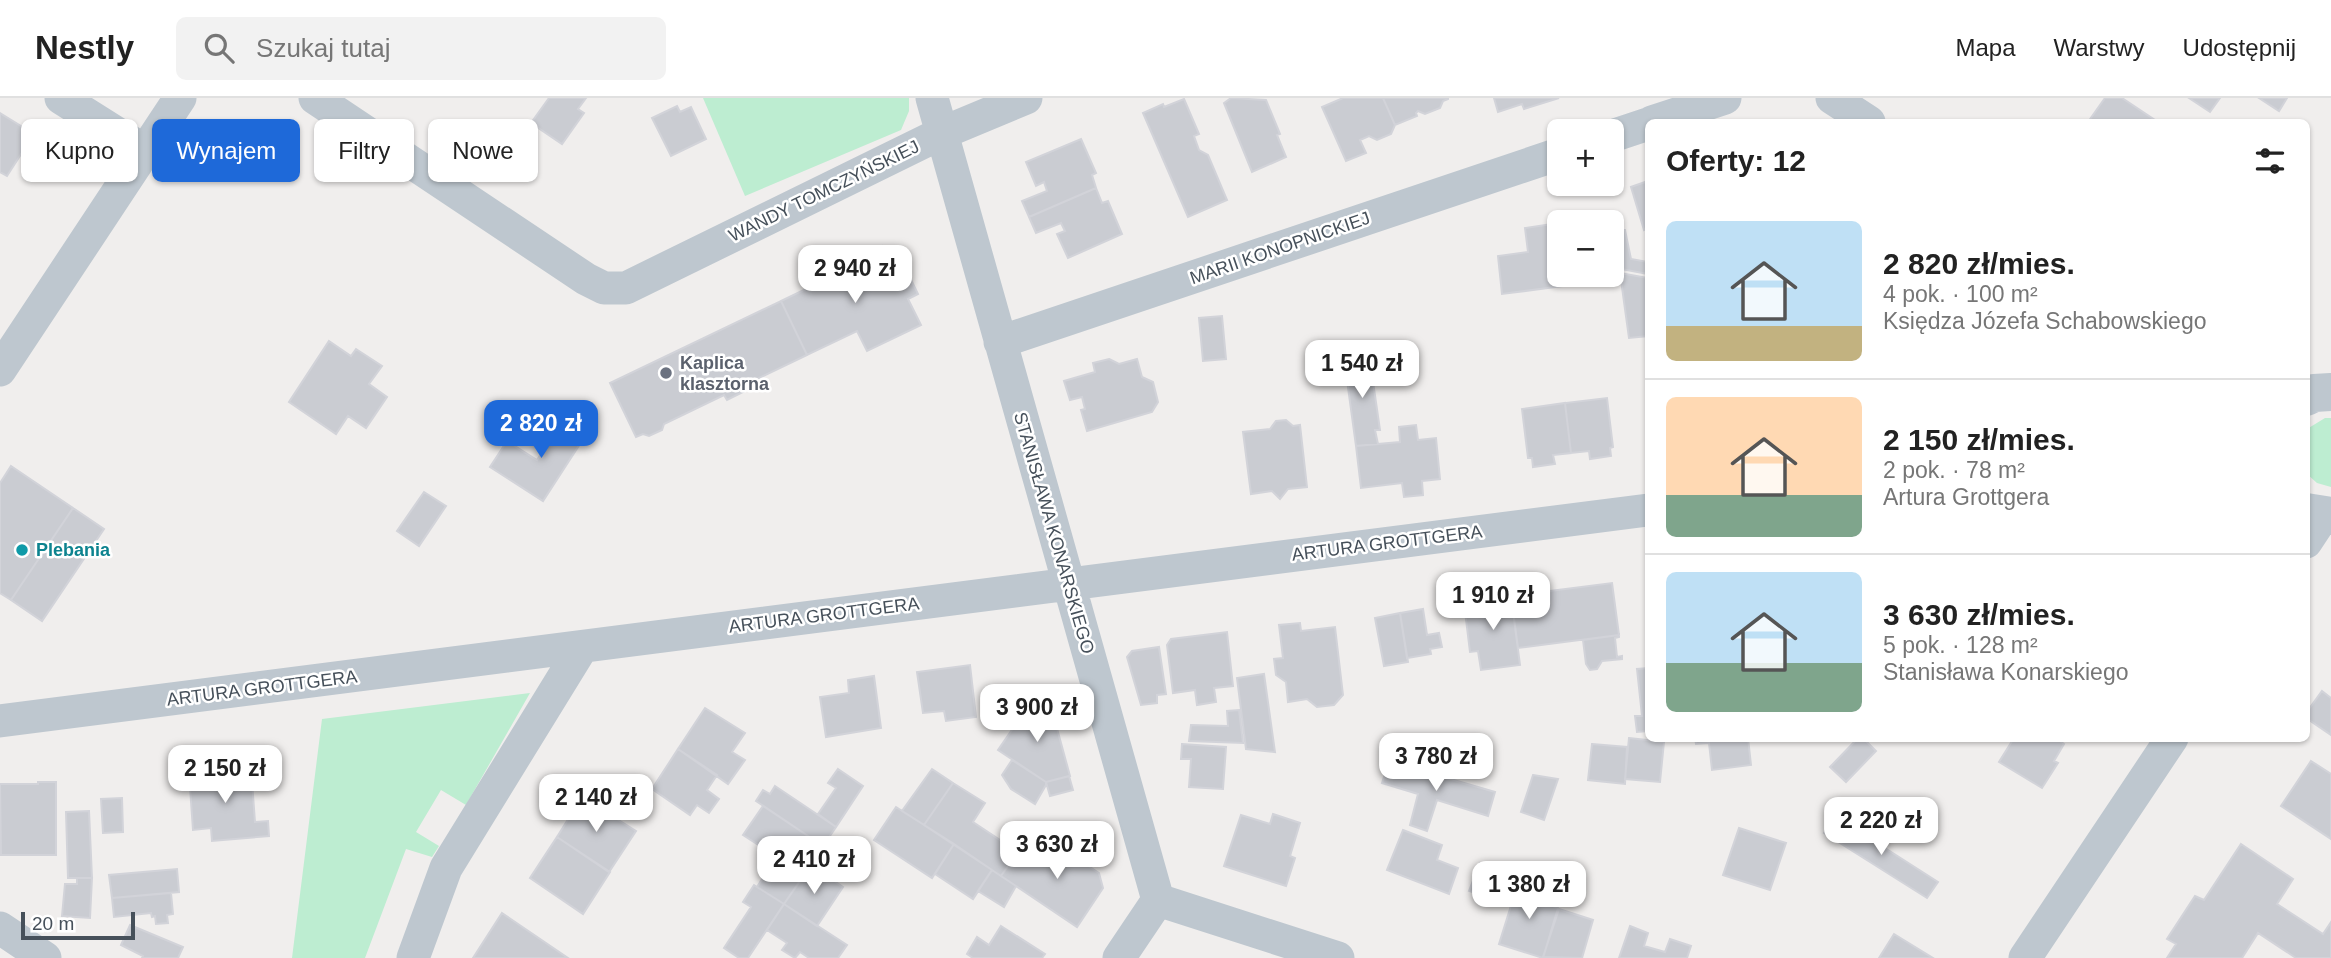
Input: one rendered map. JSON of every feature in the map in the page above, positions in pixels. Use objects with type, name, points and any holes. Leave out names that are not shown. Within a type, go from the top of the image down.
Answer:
[{"type":"street","points":[[61,98],[145,151]]},
{"type":"street","points":[[0,370],[180,98]]},
{"type":"street","name":"WANDY TOMCZYŃSKIEJ","points":[[315,98],[586,279],[604,288],[626,288],[942,133],[1026,98]]},
{"type":"street","name":"STANISŁAWA KONARSKIEGO","points":[[932,98],[1158,900]]},
{"type":"street","points":[[1662,119],[1725,98]]},
{"type":"street","points":[[1832,98],[1865,119]]},
{"type":"street","points":[[1624,132],[1645,125]]},
{"type":"street","name":"MARII KONOPNICKIEJ","points":[[1000,342],[1547,158]]},
{"type":"street","name":"ARTURA GROTTGERA","points":[[0,722],[1645,510]]},
{"type":"street","points":[[414,958],[446,868],[582,647]]},
{"type":"street","points":[[2025,958],[2169,742]]},
{"type":"street","points":[[1119,958],[1158,900],[1338,958]]},
{"type":"street","points":[[0,928],[45,958]]},
{"type":"green space","points":[[703,98],[909,98],[909,111],[901,130],[745,196]]},
{"type":"green space","points":[[2325,418],[2331,418],[2331,487],[2317,483],[2310,477],[2310,427]]},
{"type":"green space","points":[[530,693],[466,805],[441,790],[416,832],[439,846],[432,857],[406,849],[365,958],[292,958],[322,719]]},
{"type":"building","points":[[549,98],[586,98],[578,109],[584,113],[562,144],[538,128],[538,119],[534,119]]},
{"type":"building","points":[[1231,98],[1266,100],[1286,157],[1252,172],[1224,103]]},
{"type":"building","points":[[1343,98],[1383,98],[1395,125],[1391,134],[1377,140],[1369,136],[1360,140],[1366,153],[1346,161],[1322,107]]},
{"type":"building","points":[[1383,98],[1448,99],[1443,101],[1440,108],[1425,114],[1418,111],[1417,116],[1395,125]]},
{"type":"building","points":[[1494,98],[1559,98],[1524,109],[1522,104],[1498,112]]},
{"type":"building","points":[[2105,98],[2122,98],[2154,119],[2090,119]]},
{"type":"building","points":[[2189,98],[2220,98],[2210,112]]},
{"type":"building","points":[[2259,98],[2287,98],[2279,111]]},
{"type":"building","points":[[1184,99],[1199,134],[1194,136],[1199,150],[1208,155],[1227,200],[1188,217],[1143,113]]},
{"type":"building","points":[[677,106],[680,112],[691,107],[706,139],[671,156],[652,118]]},
{"type":"building","points":[[0,113],[21,126],[21,154],[7,176],[0,172]]},
{"type":"building","points":[[1081,139],[1096,173],[1092,175],[1096,188],[1029,217],[1022,201],[1047,191],[1044,182],[1036,186],[1026,162]]},
{"type":"building","points":[[1645,182],[1644,230],[1631,187]]},
{"type":"building","points":[[1096,188],[1102,203],[1108,201],[1122,234],[1068,258],[1057,234],[1065,231],[1061,223],[1036,233],[1029,217]]},
{"type":"building","points":[[1547,225],[1547,287],[1556,287],[1502,294],[1498,256],[1528,252],[1525,228]]},
{"type":"building","points":[[1624,230],[1631,259],[1645,261],[1645,273],[1624,270]]},
{"type":"building","points":[[882,246],[895,272],[905,267],[918,294],[908,299],[921,325],[867,351],[857,331],[807,355],[781,301],[831,277],[829,272]]},
{"type":"building","points":[[1624,274],[1645,277],[1645,336],[1629,338],[1622,287]]},
{"type":"building","points":[[781,301],[807,355],[757,379],[759,384],[727,400],[724,395],[664,424],[662,430],[649,436],[643,434],[636,437],[610,383]]},
{"type":"building","points":[[1222,316],[1226,359],[1203,361],[1199,318]]},
{"type":"building","points":[[329,341],[351,356],[356,349],[382,366],[369,384],[387,397],[366,428],[348,416],[336,434],[289,402]]},
{"type":"building","points":[[1369,354],[1380,430],[1375,430],[1378,444],[1356,446],[1344,358]]},
{"type":"building","points":[[1109,359],[1119,364],[1137,359],[1142,377],[1153,382],[1158,402],[1152,412],[1087,431],[1081,410],[1085,409],[1082,397],[1070,400],[1064,381],[1095,372],[1093,363]]},
{"type":"building","points":[[1607,398],[1613,447],[1610,448],[1611,456],[1590,459],[1589,451],[1571,453],[1565,403]]},
{"type":"building","points":[[1565,403],[1571,453],[1553,455],[1555,464],[1533,467],[1532,458],[1528,458],[1522,409]]},
{"type":"building","points":[[566,415],[589,430],[543,501],[490,467],[507,441],[537,460]]},
{"type":"building","points":[[1286,420],[1293,426],[1300,425],[1307,487],[1288,489],[1280,499],[1272,491],[1251,494],[1243,432],[1270,429],[1276,421]]},
{"type":"building","points":[[1416,425],[1418,440],[1436,438],[1440,479],[1422,481],[1423,495],[1404,497],[1402,483],[1361,488],[1356,446],[1400,442],[1399,427]]},
{"type":"building","name":"Plebania","points":[[11,466],[73,508],[11,600],[0,593],[0,483]]},
{"type":"building","points":[[424,492],[446,506],[419,546],[397,531]]},
{"type":"building","points":[[73,508],[104,529],[42,621],[11,600]]},
{"type":"building","points":[[1612,583],[1619,635],[1518,648],[1511,596]]},
{"type":"building","points":[[1511,596],[1520,665],[1481,670],[1478,651],[1470,652],[1464,603]]},
{"type":"building","points":[[1423,609],[1427,635],[1439,633],[1442,647],[1430,649],[1431,654],[1407,658],[1400,613]]},
{"type":"building","points":[[1400,613],[1408,662],[1384,666],[1375,618]]},
{"type":"building","points":[[1300,623],[1301,631],[1335,627],[1343,695],[1334,705],[1317,707],[1307,699],[1288,702],[1286,682],[1276,675],[1274,659],[1283,658],[1279,625]]},
{"type":"building","points":[[1227,632],[1233,686],[1214,688],[1216,702],[1197,705],[1195,690],[1173,693],[1167,645],[1171,639]]},
{"type":"building","points":[[1619,635],[1615,638],[1617,657],[1622,656],[1622,659],[1602,661],[1597,669],[1590,670],[1586,664],[1583,640]]},
{"type":"building","points":[[1159,647],[1166,694],[1157,695],[1157,703],[1141,705],[1127,657],[1132,651]]},
{"type":"building","points":[[970,665],[976,717],[946,721],[944,711],[923,713],[917,672]]},
{"type":"building","points":[[1645,668],[1645,731],[1637,732],[1635,716],[1642,716],[1637,669]]},
{"type":"building","points":[[1264,674],[1275,752],[1246,749],[1237,678]]},
{"type":"building","points":[[874,676],[881,728],[826,737],[820,697],[849,693],[848,680]]},
{"type":"building","points":[[2322,691],[2331,698],[2331,735],[2310,721],[2310,708]]},
{"type":"building","points":[[1034,698],[1052,710],[1070,776],[1046,782],[998,750]]},
{"type":"building","points":[[705,708],[745,733],[732,752],[745,760],[728,784],[678,749]]},
{"type":"building","points":[[1239,710],[1243,743],[1189,741],[1191,725],[1228,726],[1227,711]]},
{"type":"building","points":[[1629,738],[1645,740],[1645,742],[1664,742],[1660,782],[1625,779]]},
{"type":"building","points":[[1696,742],[1748,742],[1751,765],[1712,770],[1709,743]]},
{"type":"building","points":[[1854,742],[1867,742],[1876,751],[1846,782],[1830,767]]},
{"type":"building","points":[[2012,742],[2064,744],[2054,761],[2058,763],[2042,788],[1999,762]]},
{"type":"building","points":[[1182,744],[1226,747],[1223,789],[1189,787],[1191,759],[1181,759]]},
{"type":"building","points":[[1592,744],[1627,747],[1625,784],[1588,780]]},
{"type":"building","points":[[678,749],[717,775],[707,790],[719,799],[709,813],[697,805],[690,815],[652,789]]},
{"type":"building","points":[[1012,760],[1046,782],[1035,804],[1011,789],[1002,775]]},
{"type":"building","points":[[1389,761],[1495,792],[1488,816],[1437,800],[1427,831],[1410,825],[1418,794],[1382,783]]},
{"type":"building","points":[[2311,761],[2331,774],[2331,839],[2281,806]]},
{"type":"building","points":[[251,768],[255,822],[268,821],[269,836],[212,841],[211,828],[193,830],[189,773]]},
{"type":"building","points":[[838,769],[863,786],[836,827],[818,814],[836,788],[828,783]]},
{"type":"building","points":[[932,769],[953,783],[924,825],[902,811]]},
{"type":"building","points":[[1533,775],[1558,779],[1544,820],[1521,812]]},
{"type":"building","points":[[1069,776],[1073,790],[1050,796],[1046,782]]},
{"type":"building","points":[[56,782],[56,855],[1,855],[0,784]]},
{"type":"building","points":[[953,783],[985,803],[973,822],[1018,852],[1001,876],[924,825]]},
{"type":"building","points":[[775,786],[836,827],[823,846],[756,801],[763,790],[770,794]]},
{"type":"building","points":[[582,797],[636,831],[609,872],[557,837]]},
{"type":"building","points":[[122,798],[123,832],[103,833],[101,799]]},
{"type":"building","points":[[763,806],[823,846],[807,871],[766,844],[763,848],[743,835]]},
{"type":"building","points":[[896,807],[954,844],[932,878],[874,840]]},
{"type":"building","points":[[89,811],[92,878],[68,878],[66,812]]},
{"type":"building","points":[[1273,814],[1300,823],[1290,856],[1295,858],[1286,886],[1224,866],[1241,815],[1270,824]]},
{"type":"building","points":[[1835,816],[1938,882],[1927,898],[1824,833]]},
{"type":"building","points":[[1739,828],[1786,843],[1770,890],[1723,875]]},
{"type":"building","points":[[1403,830],[1442,845],[1437,860],[1458,868],[1449,894],[1387,870]]},
{"type":"building","points":[[557,837],[610,872],[583,914],[530,878]]},
{"type":"building","points":[[1047,838],[1099,873],[1103,888],[1077,927],[1001,876],[1018,852],[1032,861]]},
{"type":"building","points":[[954,844],[992,870],[973,899],[935,874]]},
{"type":"building","points":[[2241,844],[2293,879],[2277,904],[2323,934],[2331,922],[2331,958],[2296,958],[2258,933],[2242,958],[2167,958],[2176,944],[2167,939],[2195,896],[2204,900]]},
{"type":"building","points":[[779,853],[807,871],[784,904],[757,887]]},
{"type":"building","points":[[1480,863],[1500,870],[1490,898],[1469,891]]},
{"type":"building","points":[[811,865],[843,887],[817,926],[784,904]]},
{"type":"building","points":[[177,869],[179,892],[112,898],[109,875]]},
{"type":"building","points":[[992,870],[1016,886],[1004,907],[978,891]]},
{"type":"building","points":[[77,878],[92,878],[90,918],[62,916],[65,884],[77,884]]},
{"type":"building","points":[[1519,880],[1546,889],[1542,902],[1558,908],[1543,958],[1499,944]]},
{"type":"building","points":[[754,885],[784,904],[748,958],[739,958],[724,948],[751,907],[743,902]]},
{"type":"building","points":[[171,893],[173,914],[167,915],[168,923],[156,924],[155,916],[152,917],[151,913],[114,917],[112,898]]},
{"type":"building","points":[[784,904],[847,945],[838,958],[809,958],[800,952],[795,958],[782,950],[787,943],[767,930]]},
{"type":"building","points":[[1559,909],[1593,920],[1582,958],[1543,957]]},
{"type":"building","points":[[502,913],[568,958],[473,958]]},
{"type":"building","points":[[130,925],[183,947],[178,958],[142,958],[143,956],[121,945]]},
{"type":"building","points":[[1001,926],[1045,954],[1042,958],[973,958],[967,954],[977,937],[989,945]]},
{"type":"building","points":[[1630,926],[1648,933],[1644,946],[1665,952],[1670,939],[1691,946],[1687,958],[1619,958]]},
{"type":"building","points":[[1894,934],[1933,958],[1879,958]]},
{"type":"place","name":"Kaplica klasztorna","points":[[666,373]]},
{"type":"place","name":"Plebania","points":[[22,550]]}]
